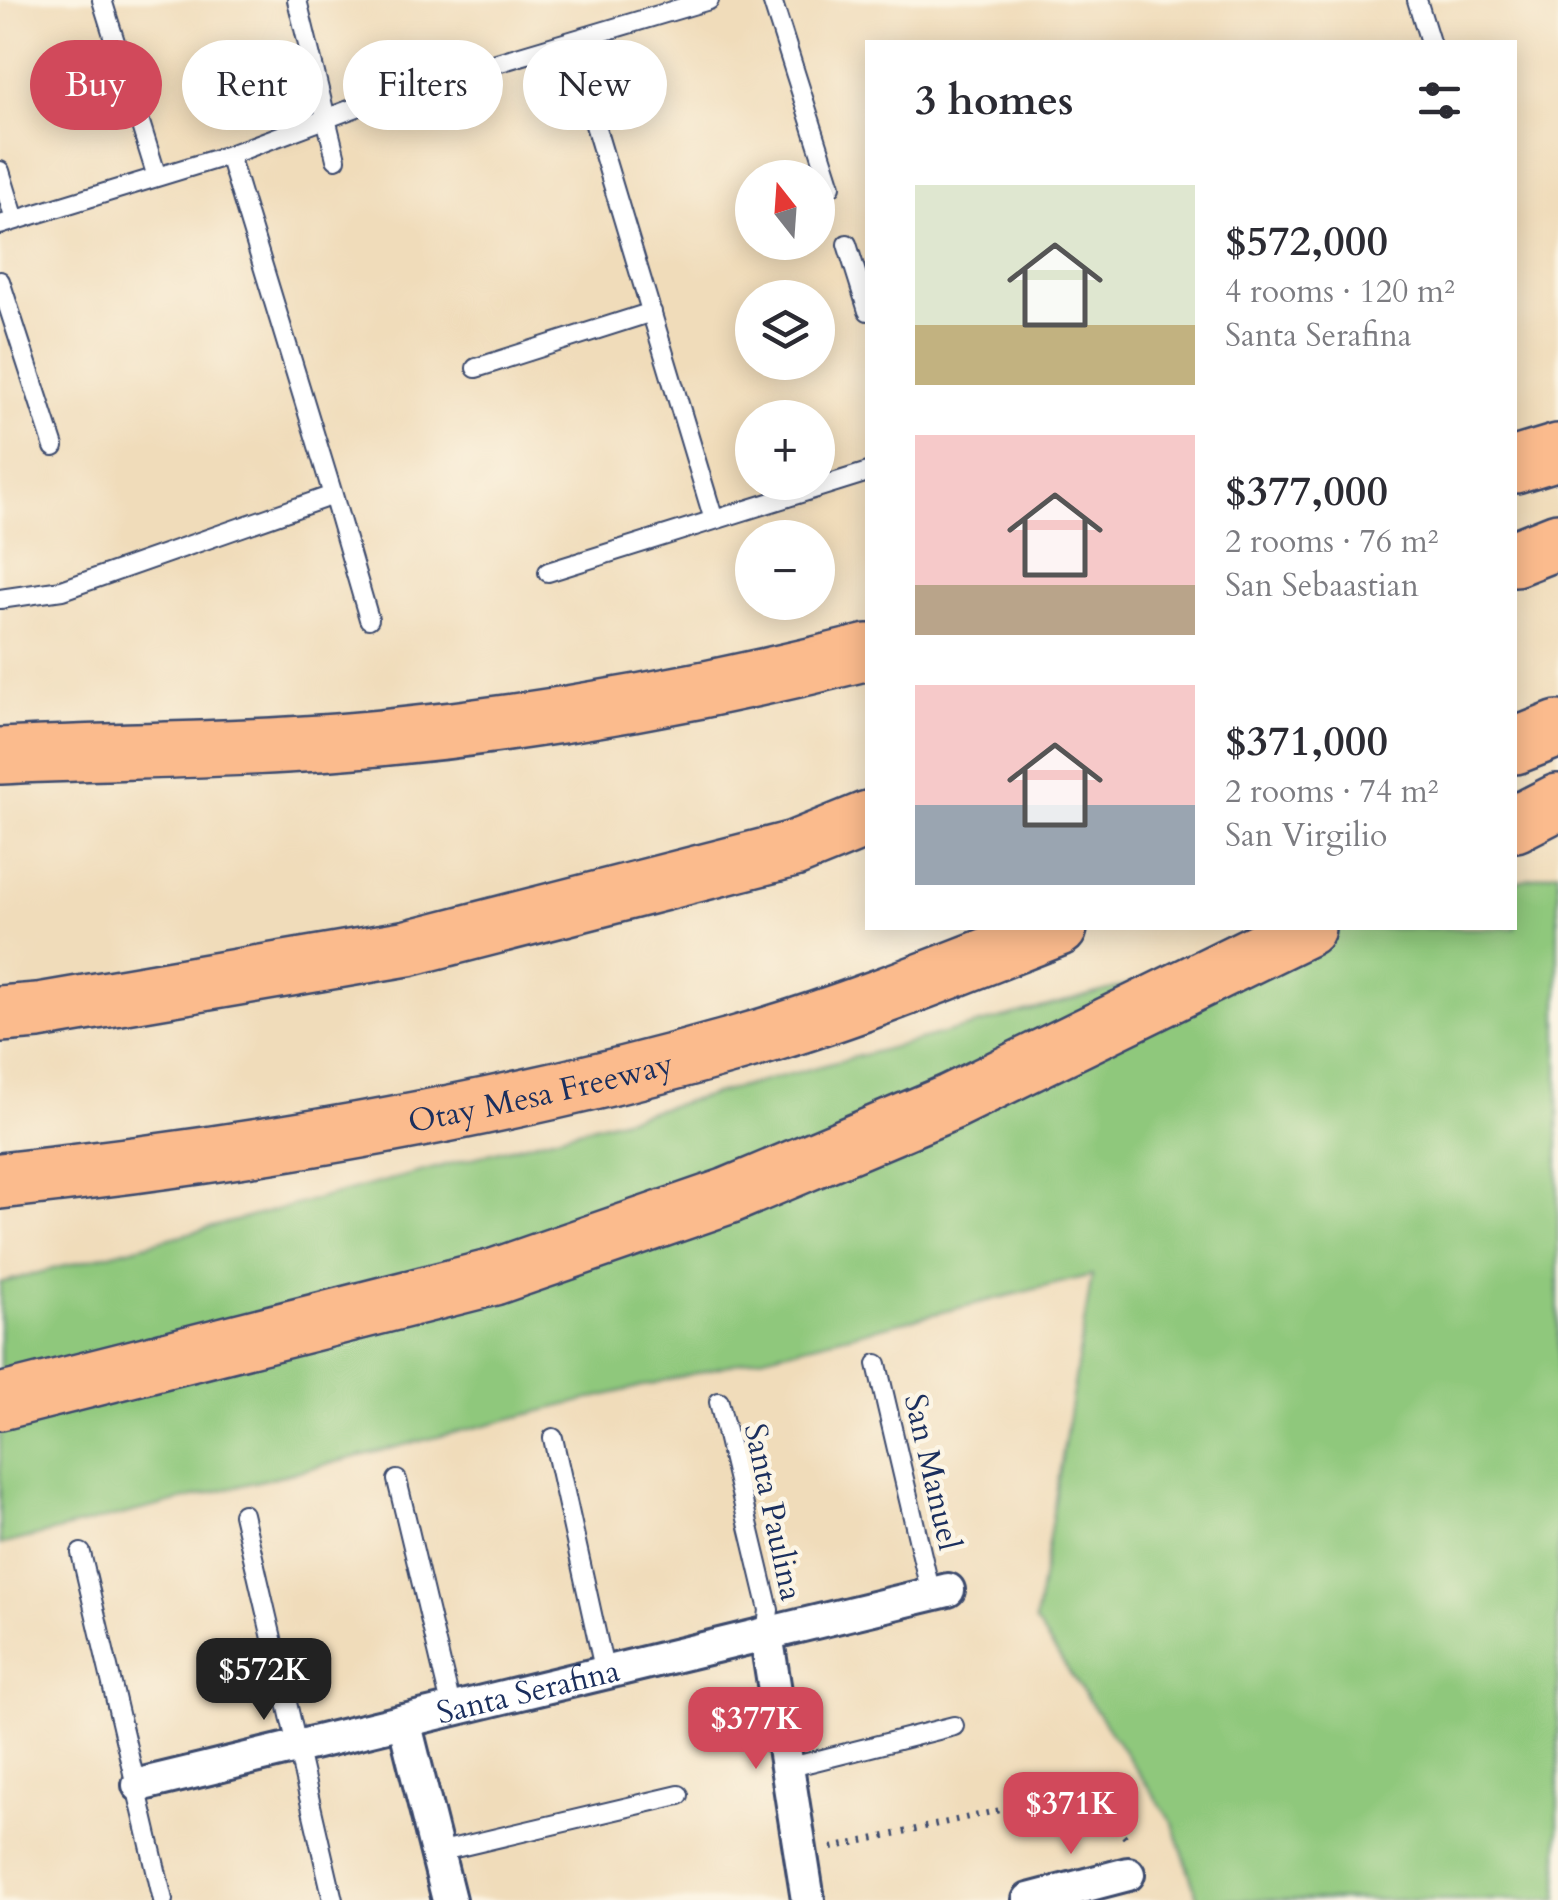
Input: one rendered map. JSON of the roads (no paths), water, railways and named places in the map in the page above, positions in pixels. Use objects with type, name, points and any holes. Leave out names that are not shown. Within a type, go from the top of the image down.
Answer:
[{"type":"highway","points":[[1517,464],[1558,452]]},
{"type":"highway","points":[[1517,557],[1558,541]]},
{"type":"highway","points":[[0,756],[398,736],[596,712],[865,653]]},
{"type":"highway","points":[[1517,745],[1558,729]]},
{"type":"highway","points":[[1517,823],[1558,802]]},
{"type":"highway","points":[[0,1014],[38,1011],[408,948],[794,849],[865,820]]},
{"type":"highway","name":"Otay Mesa Freeway","points":[[0,1181],[164,1162],[346,1133],[534,1096],[740,1044],[942,974],[1054,930]]},
{"type":"highway","points":[[0,1402],[494,1277],[728,1196],[952,1102],[1302,930]]},
{"type":"street","name":"Santa Serafina","points":[[449,1900],[404,1721],[940,1592]]},
{"type":"street","points":[[766,1634],[808,1900]]},
{"type":"street","points":[[138,1785],[404,1721]]},
{"type":"street","points":[[1044,1898],[1132,1864]]},
{"type":"lane","points":[[102,0],[158,177]]},
{"type":"lane","points":[[296,0],[336,159]]},
{"type":"lane","points":[[577,40],[708,0]]},
{"type":"lane","points":[[772,0],[822,160]]},
{"type":"lane","points":[[1417,0],[1429,40]]},
{"type":"lane","points":[[0,171],[8,223],[229,155],[389,95],[523,56]]},
{"type":"lane","points":[[597,130],[714,520]]},
{"type":"lane","points":[[229,155],[368,620]]},
{"type":"lane","points":[[847,244],[865,301]]},
{"type":"lane","points":[[0,280],[54,446]]},
{"type":"lane","points":[[476,368],[652,312]]},
{"type":"lane","points":[[548,572],[865,473]]},
{"type":"lane","points":[[0,599],[62,590],[333,495]]},
{"type":"lane","name":"San Manuel","points":[[877,1364],[940,1592]]},
{"type":"lane","name":"Santa Paulina","points":[[719,1402],[768,1610],[766,1634]]},
{"type":"lane","points":[[553,1438],[604,1673]]},
{"type":"lane","points":[[397,1480],[452,1710]]},
{"type":"lane","points":[[243,1514],[333,1900]]},
{"type":"lane","points":[[81,1553],[164,1900]]},
{"type":"lane","points":[[787,1768],[954,1726]]},
{"type":"lane","points":[[438,1852],[679,1794]]}]
